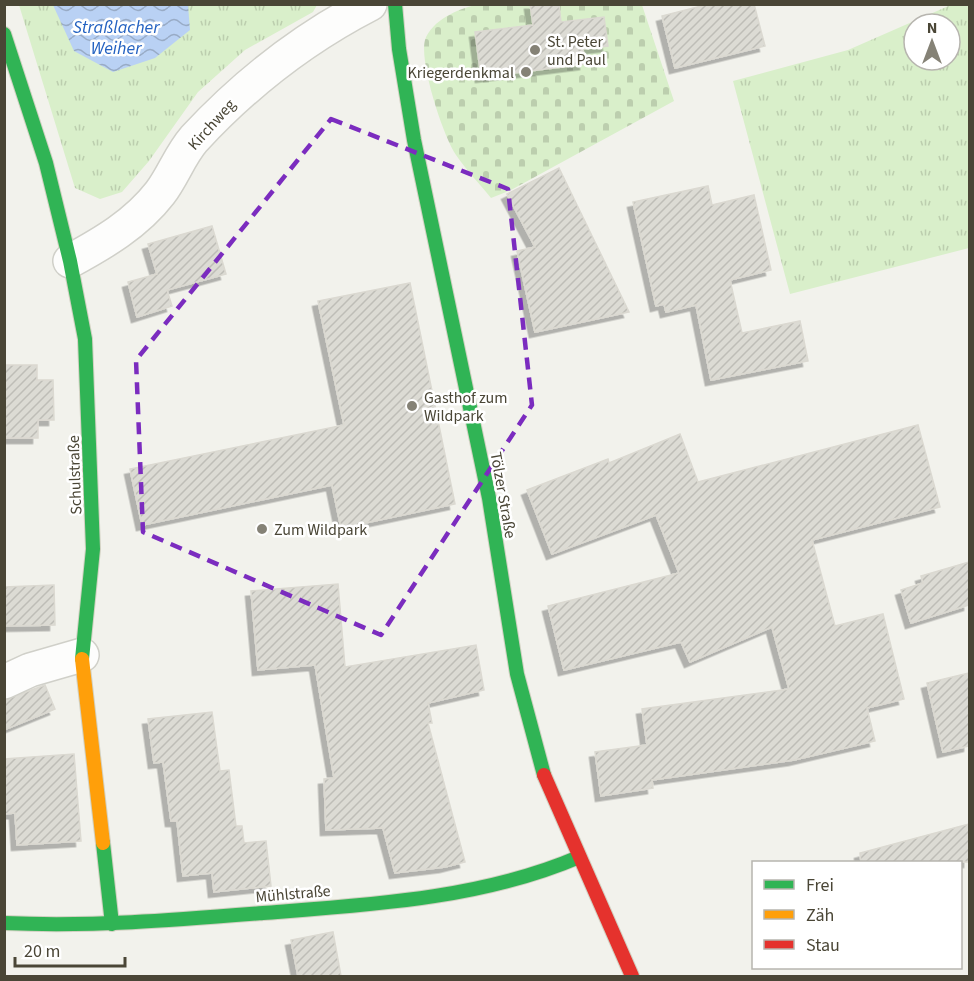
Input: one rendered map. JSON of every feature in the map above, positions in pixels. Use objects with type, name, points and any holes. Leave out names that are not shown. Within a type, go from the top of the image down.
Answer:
[{"type":"street","name":"Kirchweg","points":[[70,261],[118,234],[159,194],[192,142],[232,99],[309,40],[370,4]]},
{"type":"street","name":"Tölzer Straße","points":[[395,4],[399,49],[414,140],[487,488],[517,674],[544,775],[632,976]]},
{"type":"street","name":"Schulstraße","points":[[4,34],[46,163],[70,261],[85,339],[93,549],[82,655],[112,924]]},
{"type":"street","points":[[4,682],[30,670],[82,655]]},
{"type":"street","name":"Mühlstraße","points":[[4,923],[47,926],[112,924],[315,909],[454,894],[556,868],[579,857]]},
{"type":"highlighted area","points":[[331,119],[508,189],[532,405],[381,635],[143,532],[136,360]]},
{"type":"green space","points":[[953,4],[969,5],[969,248],[790,294],[733,81],[848,50],[902,26],[902,72],[962,72],[962,12],[935,12]]},
{"type":"green space","points":[[19,5],[317,5],[313,12],[245,50],[198,92],[149,161],[122,192],[100,199],[75,188]]},
{"type":"green space","points":[[476,5],[642,5],[674,101],[511,190],[491,198],[464,166],[451,146],[433,99],[425,65],[425,40],[433,27],[446,16]]},
{"type":"water","name":"Straßlacher Weiher","points":[[53,5],[188,5],[190,30],[155,58],[113,72],[74,51]]},
{"type":"building","points":[[530,4],[559,4],[561,22],[604,17],[608,46],[583,49],[585,64],[481,77],[475,32],[533,25]]},
{"type":"building","points":[[709,4],[754,4],[765,46],[675,68],[662,16]]},
{"type":"building","points":[[559,168],[629,312],[535,332],[517,251],[535,247],[507,194]]},
{"type":"building","points":[[708,186],[712,205],[754,195],[771,270],[730,280],[742,333],[800,321],[808,361],[711,380],[696,305],[666,312],[664,304],[656,306],[633,202]]},
{"type":"building","points":[[212,226],[226,274],[167,290],[172,306],[137,317],[128,282],[157,274],[148,244]]},
{"type":"building","points":[[410,283],[455,504],[341,528],[332,485],[142,525],[130,469],[344,425],[318,301]]},
{"type":"building","points":[[4,365],[37,365],[37,380],[53,380],[54,420],[38,420],[38,438],[4,438]]},
{"type":"building","points":[[918,425],[940,507],[812,540],[835,626],[883,614],[904,699],[867,708],[875,741],[794,760],[652,780],[653,788],[601,796],[595,752],[647,745],[642,709],[789,689],[772,627],[690,662],[681,642],[564,670],[548,606],[679,573],[656,515],[552,554],[527,490],[608,459],[609,463],[680,434],[698,482]]},
{"type":"building","points":[[969,562],[969,605],[911,623],[901,590],[923,583],[921,576]]},
{"type":"building","points":[[338,584],[345,667],[476,645],[484,690],[428,703],[432,723],[428,723],[465,862],[445,867],[395,873],[383,828],[326,830],[324,779],[334,778],[315,665],[258,670],[251,591]]},
{"type":"building","points":[[54,585],[55,625],[4,626],[4,587]]},
{"type":"building","points":[[969,673],[969,746],[943,752],[927,683]]},
{"type":"building","points":[[45,685],[55,709],[4,730],[4,700]]},
{"type":"building","points":[[212,712],[220,771],[229,770],[236,826],[242,826],[244,843],[266,841],[271,886],[214,892],[212,873],[183,876],[177,821],[171,821],[163,762],[154,763],[148,719]]},
{"type":"building","points":[[74,754],[81,841],[17,845],[15,813],[4,814],[4,759]]},
{"type":"building","points":[[969,824],[969,862],[861,861],[860,853]]},
{"type":"building","points":[[333,932],[341,976],[298,976],[291,940]]},
{"type":"traffic: fast","points":[[395,4],[399,49],[414,140],[489,498],[517,674],[544,775]]},
{"type":"traffic: fast","points":[[4,34],[46,163],[70,261],[85,339],[93,549],[82,659]]},
{"type":"traffic: fast","points":[[103,843],[112,924]]},
{"type":"traffic: fast","points":[[4,923],[134,922],[383,903],[424,898],[503,882],[579,857]]},
{"type":"traffic: slow","points":[[82,659],[103,843]]},
{"type":"traffic: jam","points":[[544,775],[632,976]]},
{"type":"place","name":"St. Peter und Paul","points":[[535,50]]},
{"type":"place","name":"Kriegerdenkmal","points":[[526,72]]},
{"type":"place","name":"Gasthof zum Wildpark","points":[[412,406]]},
{"type":"place","name":"Zum Wildpark","points":[[262,529]]}]
